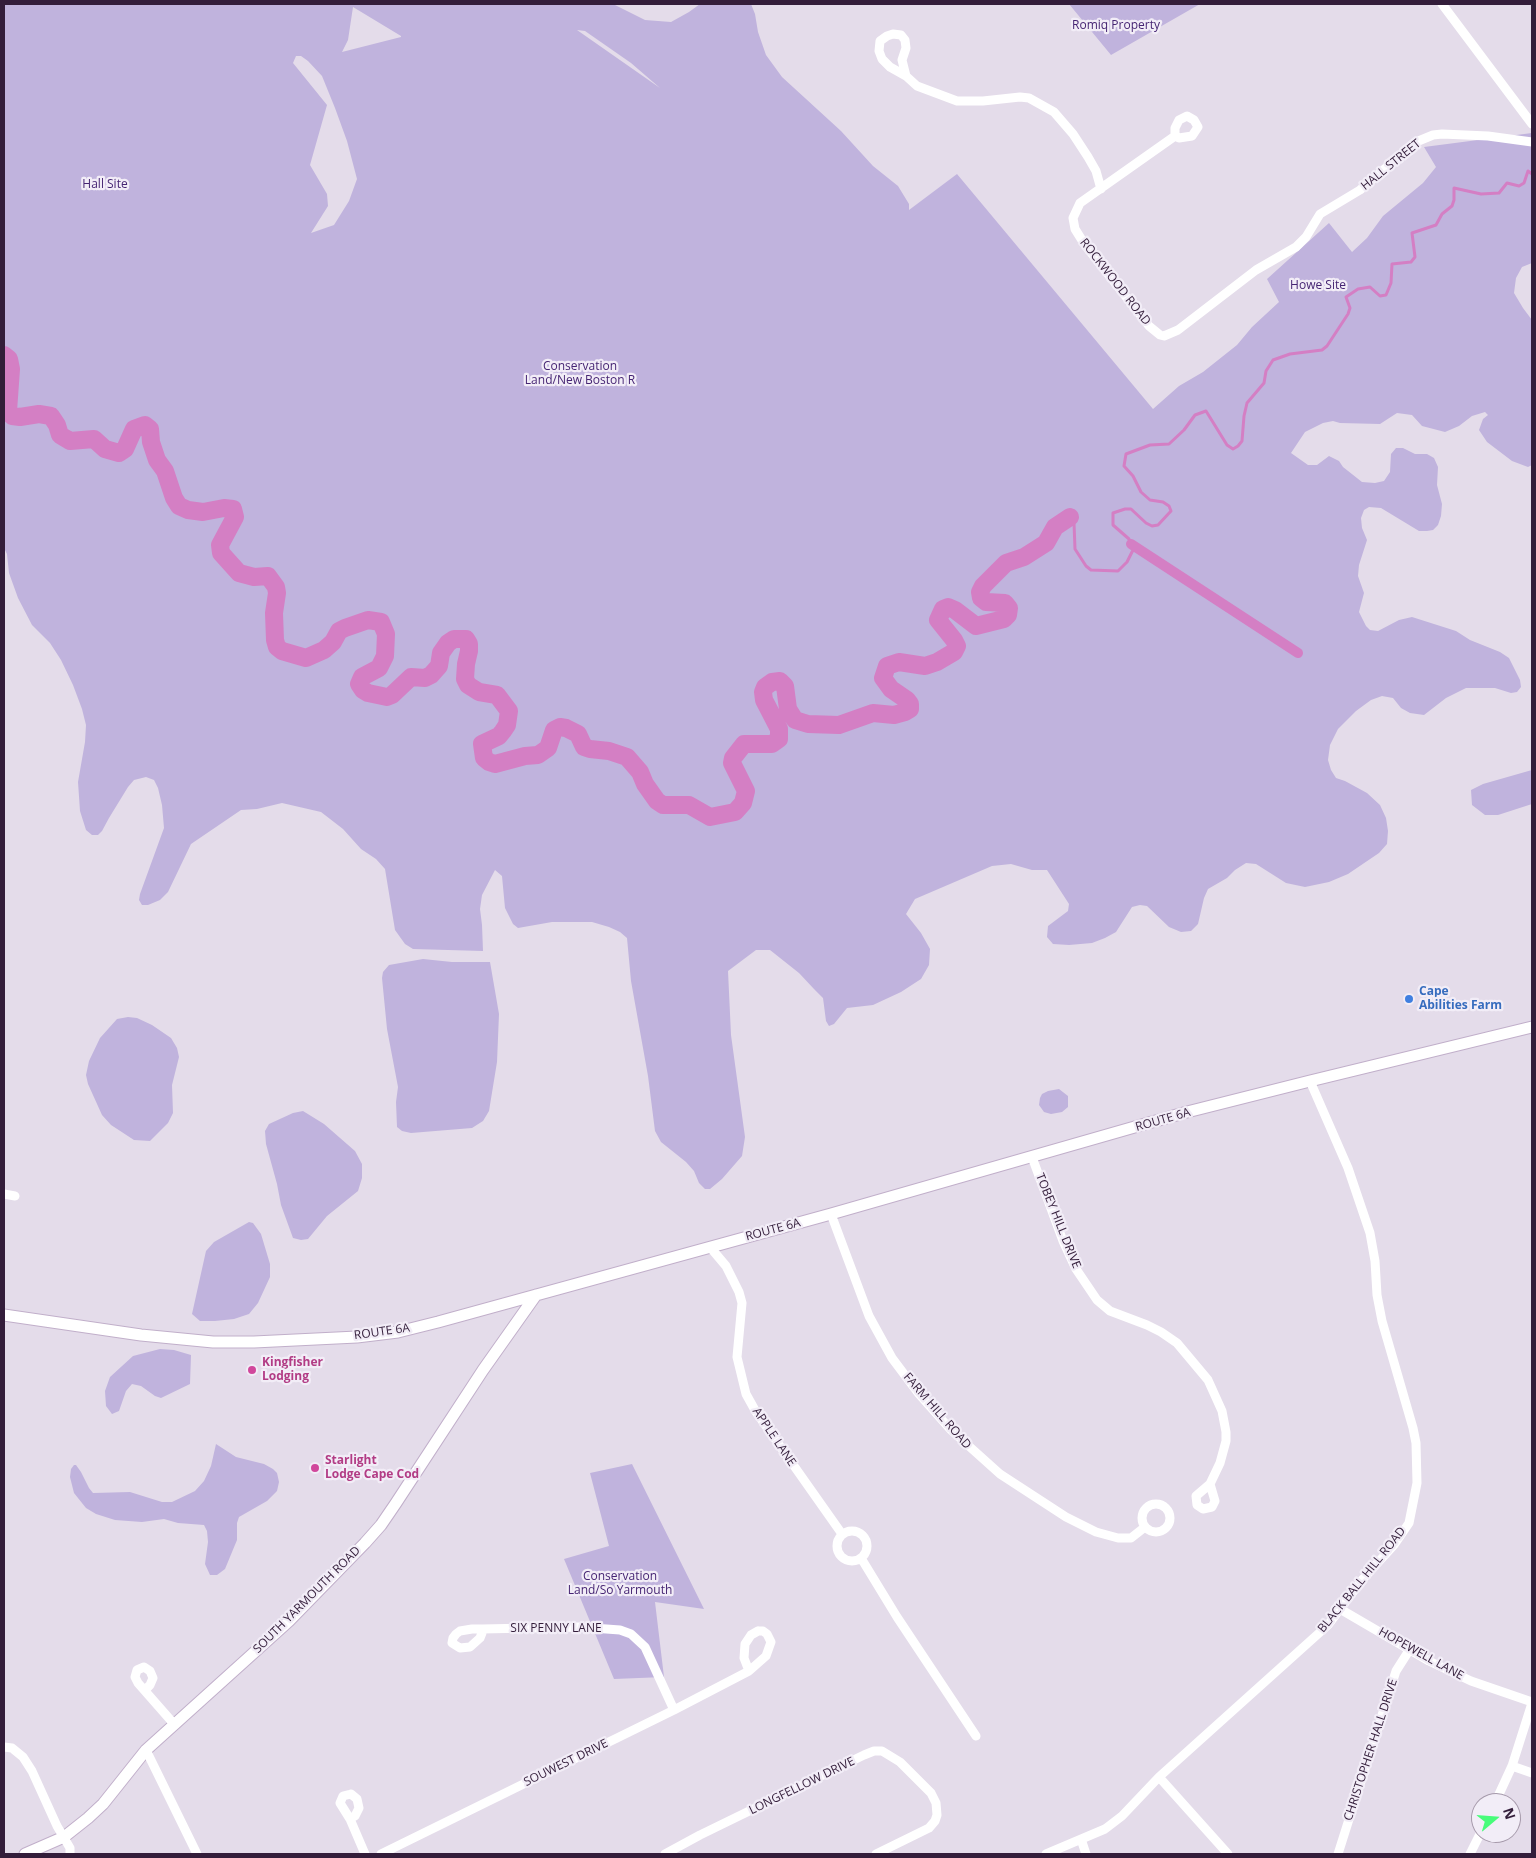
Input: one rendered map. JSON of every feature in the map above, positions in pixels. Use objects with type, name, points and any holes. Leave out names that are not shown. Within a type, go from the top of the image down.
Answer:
[{"type":"main road","name":"ROUTE 6A","points":[[4,1315],[186,1340],[254,1342],[357,1337],[388,1333],[438,1322],[831,1214],[1187,1112],[1310,1080],[1532,1027]]},
{"type":"main road","name":"SOUTH YARMOUTH ROAD","points":[[26,1854],[64,1836],[88,1818],[103,1804],[146,1750],[289,1621],[381,1525],[483,1370],[536,1295]]},
{"type":"street","points":[[1442,4],[1532,124]]},
{"type":"street","points":[[906,76],[902,60],[906,48],[905,40],[901,35],[893,34],[887,36],[880,41],[879,51],[882,59],[917,86],[957,101],[1030,98],[1061,118],[1088,156],[1096,171],[1101,189]]},
{"type":"street","name":"HALL STREET","points":[[1152,329],[1160,336],[1170,335],[1248,275],[1296,247],[1306,237],[1320,214],[1360,190],[1408,148],[1424,138],[1433,134],[1463,134],[1532,142]]},
{"type":"street","name":"ROCKWOOD ROAD","points":[[1152,329],[1085,245],[1075,229],[1073,218],[1080,203],[1175,136]]},
{"type":"street","name":"BLACK BALL HILL ROAD","points":[[1046,1854],[1105,1829],[1117,1821],[1159,1777],[1328,1625],[1362,1580],[1394,1545],[1409,1523],[1416,1494],[1418,1459],[1413,1428],[1382,1321],[1370,1233],[1348,1168],[1310,1080]]},
{"type":"street","name":"TOBEY HILL DRIVE","points":[[1032,1157],[1070,1255],[1087,1287],[1097,1300],[1110,1311],[1154,1329],[1177,1343],[1208,1380],[1222,1411],[1226,1432],[1222,1457],[1210,1484]]},
{"type":"street","points":[[4,1194],[15,1196]]},
{"type":"street","name":"FARM HILL ROAD","points":[[831,1214],[869,1316],[892,1358],[919,1394],[951,1430],[1000,1474],[1058,1512],[1096,1532],[1118,1538],[1131,1538],[1145,1527]]},
{"type":"street","name":"APPLE LANE","points":[[710,1247],[726,1266],[741,1298],[742,1312],[737,1357],[746,1394],[756,1412],[842,1534]]},
{"type":"street","points":[[855,1531],[864,1536],[867,1550],[861,1558],[852,1561],[846,1560],[839,1554],[837,1544],[842,1534],[855,1531]]},
{"type":"street","points":[[861,1558],[897,1617],[976,1736]]},
{"type":"street","name":"HOPEWELL LANE","points":[[1340,1609],[1429,1661],[1471,1681],[1532,1703]]},
{"type":"street","name":"SIX PENNY LANE","points":[[482,1629],[579,1627],[620,1630],[631,1634],[645,1647],[674,1710]]},
{"type":"street","name":"CHRISTOPHER HALL DRIVE","points":[[1338,1854],[1396,1671],[1410,1649]]},
{"type":"street","name":"SOUWEST DRIVE","points":[[382,1854],[749,1671]]},
{"type":"street","points":[[145,1690],[174,1724]]},
{"type":"street","points":[[1500,1793],[1512,1766],[1532,1703]]},
{"type":"street","points":[[6,1747],[12,1748],[23,1757],[32,1771],[57,1826],[70,1848],[70,1854]]},
{"type":"street","points":[[146,1750],[198,1854]]},
{"type":"street","name":"LONGFELLOW DRIVE","points":[[665,1854],[700,1835],[874,1751],[887,1753],[900,1762],[931,1793],[936,1803],[937,1814],[935,1821],[931,1825],[876,1854]]},
{"type":"street","points":[[1512,1766],[1532,1773]]},
{"type":"street","points":[[1159,1777],[1228,1854]]},
{"type":"street","points":[[350,1819],[365,1854]]},
{"type":"street","points":[[1081,1839],[1086,1854]]},
{"type":"green space","points":[[4,4],[613,4],[645,20],[671,22],[700,4],[751,4],[766,55],[782,77],[841,131],[873,166],[898,186],[909,204],[909,210],[957,174],[1153,409],[1179,386],[1203,372],[1237,345],[1252,327],[1279,302],[1267,279],[1329,223],[1352,252],[1367,238],[1383,216],[1423,183],[1436,167],[1424,147],[1532,133],[1532,263],[1522,267],[1516,278],[1514,293],[1532,320],[1532,465],[1528,467],[1512,461],[1487,442],[1479,430],[1483,419],[1488,415],[1485,412],[1472,416],[1459,426],[1445,432],[1422,426],[1412,415],[1397,413],[1380,424],[1340,423],[1333,421],[1323,423],[1305,432],[1291,453],[1308,465],[1317,465],[1329,456],[1339,461],[1343,467],[1362,482],[1375,483],[1384,481],[1390,472],[1391,454],[1396,448],[1403,448],[1415,454],[1427,454],[1434,458],[1438,467],[1437,485],[1442,504],[1438,525],[1433,530],[1419,531],[1381,508],[1369,507],[1364,510],[1361,518],[1362,528],[1367,540],[1359,565],[1358,576],[1364,593],[1359,612],[1370,630],[1378,631],[1399,620],[1412,617],[1456,631],[1470,640],[1500,652],[1509,658],[1520,680],[1521,687],[1517,692],[1511,693],[1495,688],[1466,688],[1446,698],[1424,715],[1410,713],[1401,708],[1393,698],[1382,696],[1371,700],[1356,711],[1338,729],[1330,745],[1328,760],[1336,778],[1367,793],[1380,805],[1386,818],[1387,844],[1379,853],[1348,874],[1329,882],[1305,887],[1286,883],[1256,864],[1246,863],[1227,878],[1208,889],[1198,924],[1191,931],[1181,932],[1169,927],[1147,906],[1140,905],[1132,907],[1116,932],[1105,938],[1092,943],[1053,944],[1047,937],[1048,926],[1068,911],[1069,904],[1047,870],[1032,870],[1011,864],[992,866],[915,899],[906,914],[921,933],[930,949],[929,965],[921,979],[901,992],[873,1005],[847,1008],[834,1024],[829,1026],[826,1021],[823,998],[799,973],[770,950],[756,950],[728,971],[731,1035],[745,1137],[742,1156],[722,1179],[710,1189],[705,1189],[699,1183],[694,1171],[661,1142],[655,1131],[648,1076],[631,981],[627,938],[620,932],[592,922],[552,922],[518,928],[513,924],[505,908],[502,876],[495,870],[482,895],[480,909],[483,951],[413,949],[405,944],[395,930],[385,869],[376,859],[361,849],[343,829],[321,812],[282,803],[257,809],[241,810],[191,844],[168,892],[160,900],[148,905],[142,905],[139,900],[140,894],[164,828],[158,788],[154,780],[146,777],[134,780],[102,831],[98,835],[92,835],[86,830],[80,811],[78,782],[86,725],[82,709],[61,660],[50,643],[32,625],[18,598],[9,573],[7,554],[4,548]],"holes":[[[353,7],[401,36],[401,37],[342,52],[348,40]],[[577,30],[585,31],[631,63],[660,88]],[[296,56],[301,56],[322,76],[347,141],[357,179],[349,201],[334,225],[311,233],[328,206],[327,194],[310,165],[327,105],[293,63]]]},
{"type":"green space","name":"Romiq Property","points":[[1069,4],[1200,4],[1111,55]]},
{"type":"green space","points":[[1532,770],[1532,804],[1498,815],[1485,815],[1472,805],[1471,790],[1483,784]]},
{"type":"green space","points":[[423,959],[452,962],[490,962],[499,1014],[497,1062],[489,1111],[483,1121],[472,1128],[411,1133],[402,1131],[397,1127],[396,1102],[398,1087],[387,1029],[382,978],[383,972],[389,965]]},
{"type":"green space","points":[[137,1018],[152,1025],[171,1038],[177,1048],[179,1057],[172,1085],[173,1113],[168,1123],[150,1141],[134,1140],[111,1125],[102,1115],[86,1075],[89,1061],[100,1038],[117,1019]]},
{"type":"green space","points":[[1059,1089],[1068,1096],[1068,1107],[1062,1112],[1051,1114],[1044,1112],[1039,1105],[1042,1094]]},
{"type":"green space","points":[[303,1111],[324,1124],[355,1151],[362,1164],[362,1178],[358,1191],[327,1216],[308,1239],[301,1240],[293,1238],[281,1205],[266,1144],[265,1131],[269,1124],[293,1113]]},
{"type":"green space","points":[[249,1222],[253,1223],[261,1234],[270,1264],[270,1277],[258,1303],[249,1314],[234,1319],[200,1321],[192,1314],[206,1251],[214,1242]]},
{"type":"green space","points":[[160,1349],[174,1350],[191,1355],[190,1384],[161,1398],[141,1386],[132,1384],[126,1391],[119,1411],[112,1414],[106,1406],[105,1391],[110,1377],[133,1356]]},
{"type":"green space","points":[[216,1444],[236,1457],[264,1464],[273,1469],[277,1473],[279,1482],[277,1491],[267,1501],[239,1517],[237,1540],[225,1569],[217,1575],[210,1575],[205,1564],[208,1542],[207,1531],[204,1525],[178,1523],[164,1519],[142,1522],[115,1520],[96,1514],[86,1508],[74,1493],[70,1477],[71,1469],[76,1465],[93,1493],[130,1492],[162,1502],[172,1502],[195,1491],[204,1481],[211,1466]]},
{"type":"green space","name":"Conservation Land/So Yarmouth","points":[[632,1464],[704,1609],[655,1602],[664,1677],[614,1679],[564,1559],[609,1546],[590,1473]]},
{"type":"waterway","points":[[1070,517],[1074,523],[1075,549],[1086,566],[1091,570],[1118,571],[1127,562],[1133,550],[1129,539],[1113,525],[1113,513],[1131,509],[1152,526],[1158,525],[1171,511],[1169,506],[1163,502],[1150,500],[1141,492],[1133,476],[1124,466],[1126,454],[1150,445],[1169,444],[1184,430],[1195,415],[1206,411],[1227,445],[1233,449],[1238,446],[1242,441],[1247,403],[1264,383],[1266,371],[1273,360],[1290,354],[1322,350],[1327,346],[1348,314],[1350,308],[1346,297],[1358,289],[1370,287],[1380,296],[1386,295],[1391,283],[1392,264],[1411,262],[1415,257],[1412,233],[1436,225],[1442,214],[1452,206],[1454,188],[1481,194],[1499,193],[1507,183],[1519,186],[1524,183],[1528,171],[1532,174]]},
{"type":"waterway","points":[[4,355],[9,359],[11,369],[8,411],[12,416],[20,417],[39,414],[51,416],[57,425],[60,435],[70,441],[94,439],[105,449],[119,453],[125,449],[134,429],[145,425],[150,429],[151,442],[157,460],[165,471],[174,498],[179,506],[188,510],[203,512],[224,508],[233,509],[235,517],[220,545],[221,553],[239,573],[254,577],[268,576],[276,587],[274,613],[275,640],[277,647],[282,651],[306,658],[324,650],[333,642],[339,631],[345,628],[368,620],[381,622],[386,634],[385,656],[379,668],[362,677],[359,684],[368,693],[387,697],[392,695],[411,677],[425,678],[431,675],[439,666],[441,653],[448,643],[454,639],[466,639],[469,644],[465,679],[468,685],[479,692],[497,695],[509,711],[507,725],[499,736],[482,744],[484,758],[489,762],[495,764],[525,756],[538,755],[548,748],[554,730],[560,727],[566,728],[578,734],[584,747],[609,751],[627,757],[640,772],[645,784],[657,801],[663,805],[689,805],[710,817],[735,812],[743,803],[746,791],[732,763],[733,758],[744,744],[772,744],[779,739],[779,729],[764,700],[763,692],[765,687],[772,682],[780,681],[785,686],[788,709],[795,720],[808,724],[839,725],[873,713],[894,715],[905,712],[910,709],[910,704],[891,689],[883,678],[887,666],[899,662],[925,666],[937,662],[954,652],[957,646],[938,620],[943,609],[948,607],[955,610],[976,626],[1004,619],[1008,615],[1009,608],[1005,603],[986,602],[981,598],[980,592],[983,586],[1006,563],[1024,557],[1046,543],[1055,527],[1070,517]]},
{"type":"waterway","points":[[1131,544],[1298,653]]},
{"type":"place","name":"Cape Abilities Farm","points":[[1409,999]]},
{"type":"place","name":"Kingfisher Lodging","points":[[252,1370]]},
{"type":"place","name":"Starlight Lodge Cape Cod","points":[[315,1468]]},
{"type":"park label","name":"Hall Site","points":[[105,185]]},
{"type":"park label","name":"Howe Site","points":[[1318,286]]},
{"type":"park label","name":"Conservation Land/New Boston R","points":[[580,374]]}]
